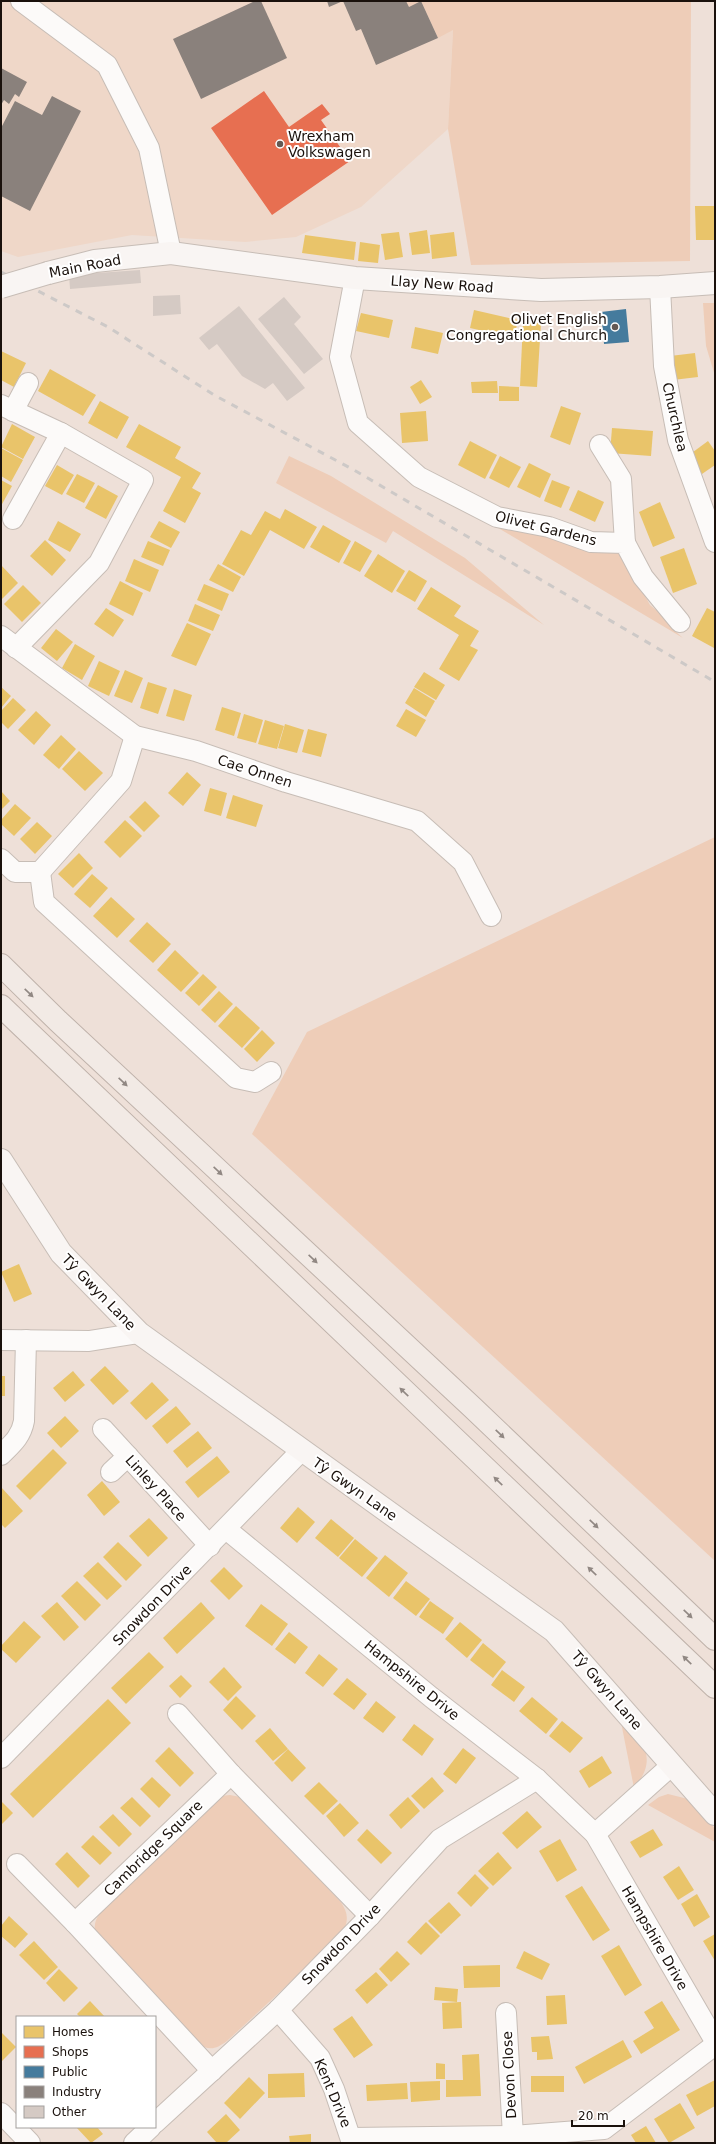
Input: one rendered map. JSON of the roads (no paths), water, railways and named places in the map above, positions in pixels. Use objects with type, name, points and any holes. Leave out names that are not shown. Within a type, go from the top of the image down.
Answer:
[{"type":"highway","points":[[1,965],[58,1022],[466,1402],[715,1639]]},
{"type":"highway","points":[[1,1006],[715,1687]]},
{"type":"street","points":[[21,1],[107,65],[149,148],[171,253]]},
{"type":"street","name":"Main Road","points":[[1,287],[48,273],[95,262],[171,253]]},
{"type":"street","name":"Llay New Road","points":[[171,253],[355,278],[541,290],[660,287],[715,283]]},
{"type":"street","name":"Olivet Gardens","points":[[355,278],[340,357],[358,423],[419,477],[497,517],[549,527],[591,542],[625,543]]},
{"type":"street","name":"Churchlea","points":[[660,287],[664,366],[678,440],[715,542]]},
{"type":"street","points":[[9,642],[99,563],[143,480],[61,433],[7,408],[28,383]]},
{"type":"street","points":[[13,519],[61,433]]},
{"type":"street","points":[[600,445],[621,479],[625,543],[643,577],[680,622]]},
{"type":"street","name":"Cae Onnen","points":[[9,642],[135,736],[196,751],[286,782],[417,820],[463,862],[491,916]]},
{"type":"street","points":[[1,859],[15,872],[40,872],[121,781],[135,736]]},
{"type":"street","points":[[40,872],[44,902],[236,1078],[255,1082],[270,1072]]},
{"type":"street","name":"Tŷ Gwyn Lane","points":[[1,1160],[61,1253],[139,1333],[301,1451],[554,1631],[715,1814]]},
{"type":"street","points":[[1,1340],[89,1341],[139,1333]]},
{"type":"street","points":[[1,1455],[16,1441],[22,1430],[24,1421],[26,1340]]},
{"type":"street","name":"Linley Place","points":[[103,1429],[210,1546]]},
{"type":"street","name":"Snowdon Drive","points":[[1,1758],[210,1546],[301,1451]]},
{"type":"street","points":[[111,1472],[128,1456]]},
{"type":"street","name":"Hampshire Drive","points":[[226,1529],[431,1696],[538,1779],[595,1834],[715,2041]]},
{"type":"street","points":[[178,1714],[231,1774],[370,1916]]},
{"type":"street","points":[[595,1834],[672,1765]]},
{"type":"street","name":"Cambridge Square","points":[[75,1923],[231,1774]]},
{"type":"street","name":"Snowdon Drive","points":[[156,2122],[278,2010],[370,1916],[440,1839],[538,1779]]},
{"type":"street","points":[[17,1864],[75,1923],[212,2071]]},
{"type":"street","name":"Kent Drive","points":[[278,2010],[320,2058],[334,2089],[351,2140]]},
{"type":"street","name":"Devon Close","points":[[506,2013],[513,2136]]},
{"type":"street","points":[[351,2140],[513,2136],[604,2129],[715,2045]]},
{"type":"street","points":[[1,2113],[30,2143]]},
{"type":"street","points":[[134,2143],[150,2128]]},
{"type":"railway","points":[[1,272],[108,327],[214,395],[354,470],[715,682]]},
{"type":"place","name":"Wrexham Volkswagen","points":[[280,144]]},
{"type":"place","name":"Olivet English Congregational Church","points":[[615,327]]}]
